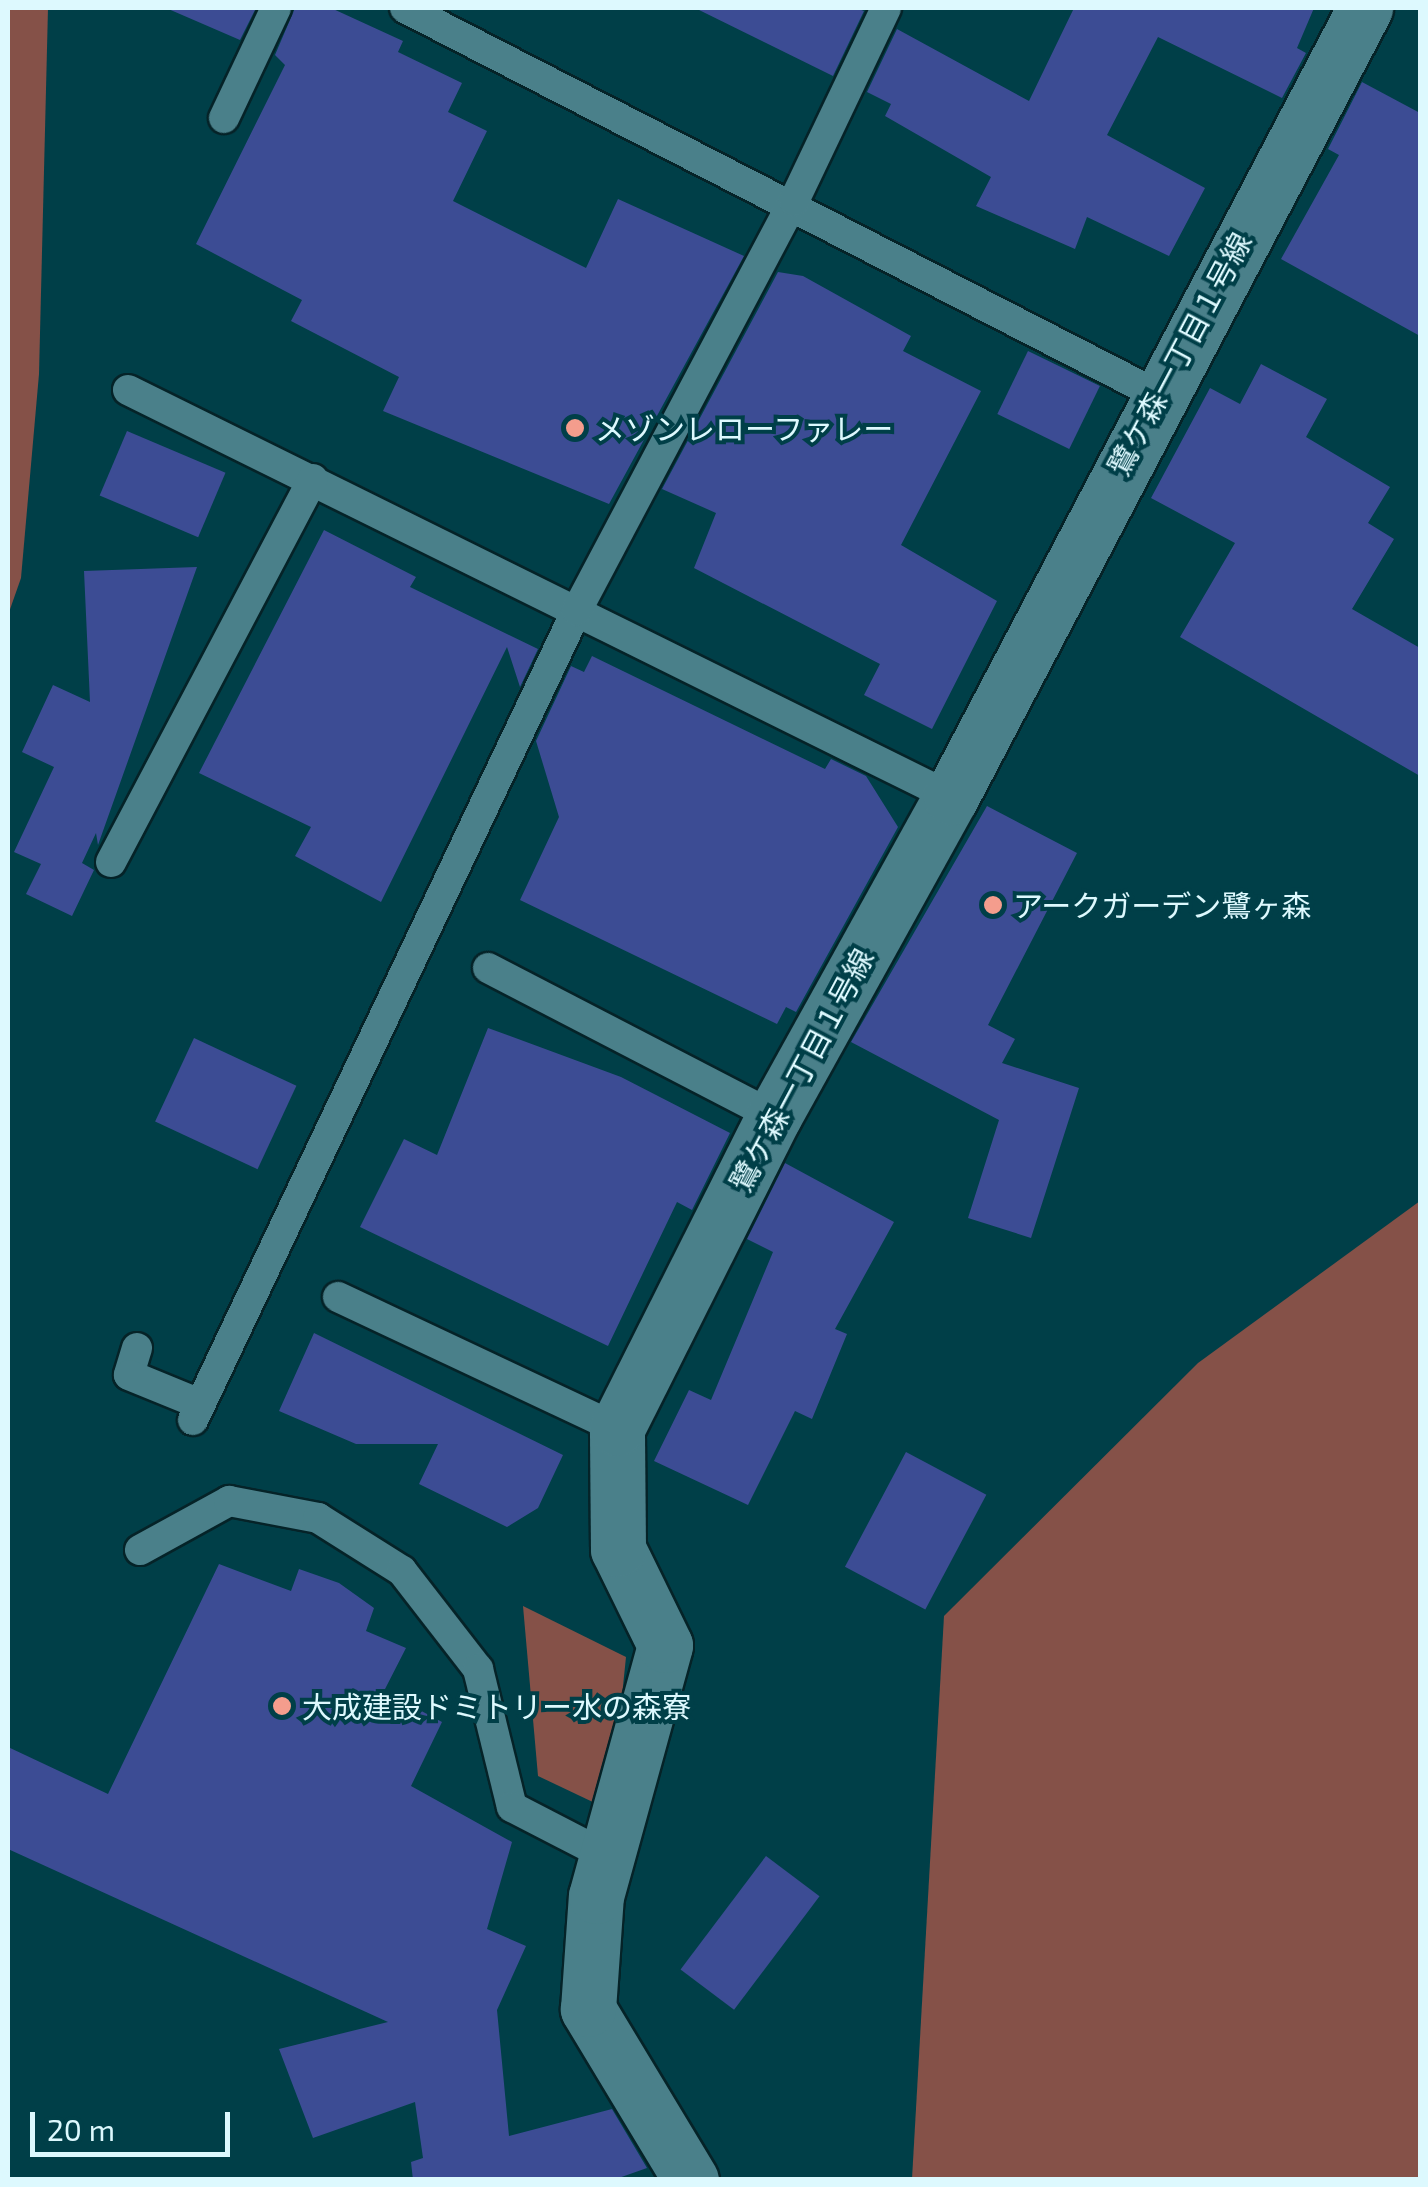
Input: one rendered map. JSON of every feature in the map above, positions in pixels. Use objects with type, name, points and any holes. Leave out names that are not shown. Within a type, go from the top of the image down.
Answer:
[{"type":"street","name":"鷺ケ森一丁目１号線","points":[[691,2180],[588,2009],[596,1896],[665,1645],[618,1549],[616,1428],[774,1116],[951,797],[1156,394],[1365,8]]},
{"type":"lane","points":[[224,118],[276,8]]},
{"type":"lane","points":[[405,8],[794,202],[1156,394]]},
{"type":"lane","points":[[136,1348],[128,1375],[196,1412],[577,610],[794,202],[886,8]]},
{"type":"lane","points":[[128,390],[951,797]]},
{"type":"lane","points":[[111,862],[313,479]]},
{"type":"lane","points":[[488,968],[774,1116]]},
{"type":"lane","points":[[338,1297],[616,1428]]},
{"type":"lane","points":[[140,1550],[229,1501],[318,1518],[402,1571],[478,1669],[512,1807],[607,1856]]},
{"type":"shaded area","points":[[8,8],[48,8],[39,374],[21,578],[8,615]]},
{"type":"shaded area","points":[[1420,1201],[1420,2179],[912,2179],[944,1616],[1198,1363]]},
{"type":"shaded area","points":[[523,1606],[626,1657],[619,1725],[597,1804],[538,1776]]},
{"type":"building","points":[[166,8],[256,8],[240,40]]},
{"type":"building","points":[[295,8],[331,8],[403,41],[398,52],[462,83],[448,112],[487,131],[453,201],[586,268],[618,199],[744,256],[609,504],[383,411],[399,377],[291,321],[302,300],[196,244],[285,65],[275,55]]},
{"type":"building","points":[[695,8],[856,8],[864,11],[833,76]]},
{"type":"building","points":[[1074,8],[1314,8],[1297,48],[1306,53],[1282,98],[1158,37],[1107,135],[1205,188],[1169,256],[1087,217],[1075,249],[976,206],[991,177],[885,116],[891,104],[867,92],[897,29],[1029,101]]},
{"type":"building","points":[[1362,82],[1420,113],[1420,336],[1281,259],[1339,155],[1328,149]]},
{"type":"building","points":[[778,272],[803,276],[911,336],[903,351],[981,391],[901,545],[997,601],[932,729],[864,695],[880,664],[694,568],[716,513],[662,489]]},
{"type":"building","points":[[1028,351],[1100,386],[1069,449],[997,414]]},
{"type":"building","points":[[1261,364],[1327,399],[1306,437],[1390,487],[1368,523],[1394,539],[1352,609],[1420,648],[1420,776],[1180,637],[1235,543],[1151,498],[1210,388],[1240,404]]},
{"type":"building","points":[[127,431],[225,473],[198,537],[100,495]]},
{"type":"building","points":[[324,530],[416,577],[410,587],[538,649],[520,687],[507,647],[381,902],[295,856],[311,827],[199,773]]},
{"type":"building","points":[[197,567],[98,845],[96,833],[82,863],[94,870],[72,916],[26,894],[41,864],[14,852],[54,767],[22,752],[53,685],[90,702],[84,571]]},
{"type":"building","points":[[592,656],[825,769],[831,759],[866,776],[898,827],[796,1012],[786,1007],[777,1024],[520,900],[559,817],[536,741],[571,666],[584,672]]},
{"type":"building","points":[[987,806],[1077,853],[988,1025],[1015,1039],[1002,1063],[1079,1088],[1031,1238],[968,1218],[999,1120],[851,1042]]},
{"type":"building","points":[[488,1028],[621,1077],[730,1133],[692,1210],[677,1202],[608,1346],[360,1227],[404,1139],[437,1155]]},
{"type":"building","points":[[194,1038],[296,1086],[258,1169],[155,1121]]},
{"type":"building","points":[[785,1163],[894,1222],[835,1329],[847,1334],[812,1419],[795,1411],[748,1505],[654,1461],[689,1390],[711,1400],[773,1252],[747,1239]]},
{"type":"building","points":[[314,1333],[563,1455],[538,1508],[507,1527],[419,1484],[438,1444],[356,1444],[279,1411]]},
{"type":"building","points":[[906,1452],[986,1495],[925,1610],[845,1567]]},
{"type":"building","points":[[219,1564],[291,1591],[299,1569],[339,1583],[374,1608],[366,1631],[406,1648],[384,1691],[442,1722],[411,1786],[512,1842],[487,1929],[526,1946],[497,2010],[509,2136],[612,2109],[647,2168],[613,2180],[413,2180],[411,2162],[423,2158],[415,2102],[313,2138],[279,2049],[388,2022],[8,1849],[8,1747],[108,1794]]},
{"type":"building","points":[[766,1856],[820,1896],[734,2010],[681,1969]]},
{"type":"place","name":"メゾンレローファレー","points":[[575,428]]},
{"type":"place","name":"アークガーデン鷺ヶ森","points":[[993,905]]},
{"type":"place","name":"大成建設ドミトリー水の森寮","points":[[282,1706]]}]
